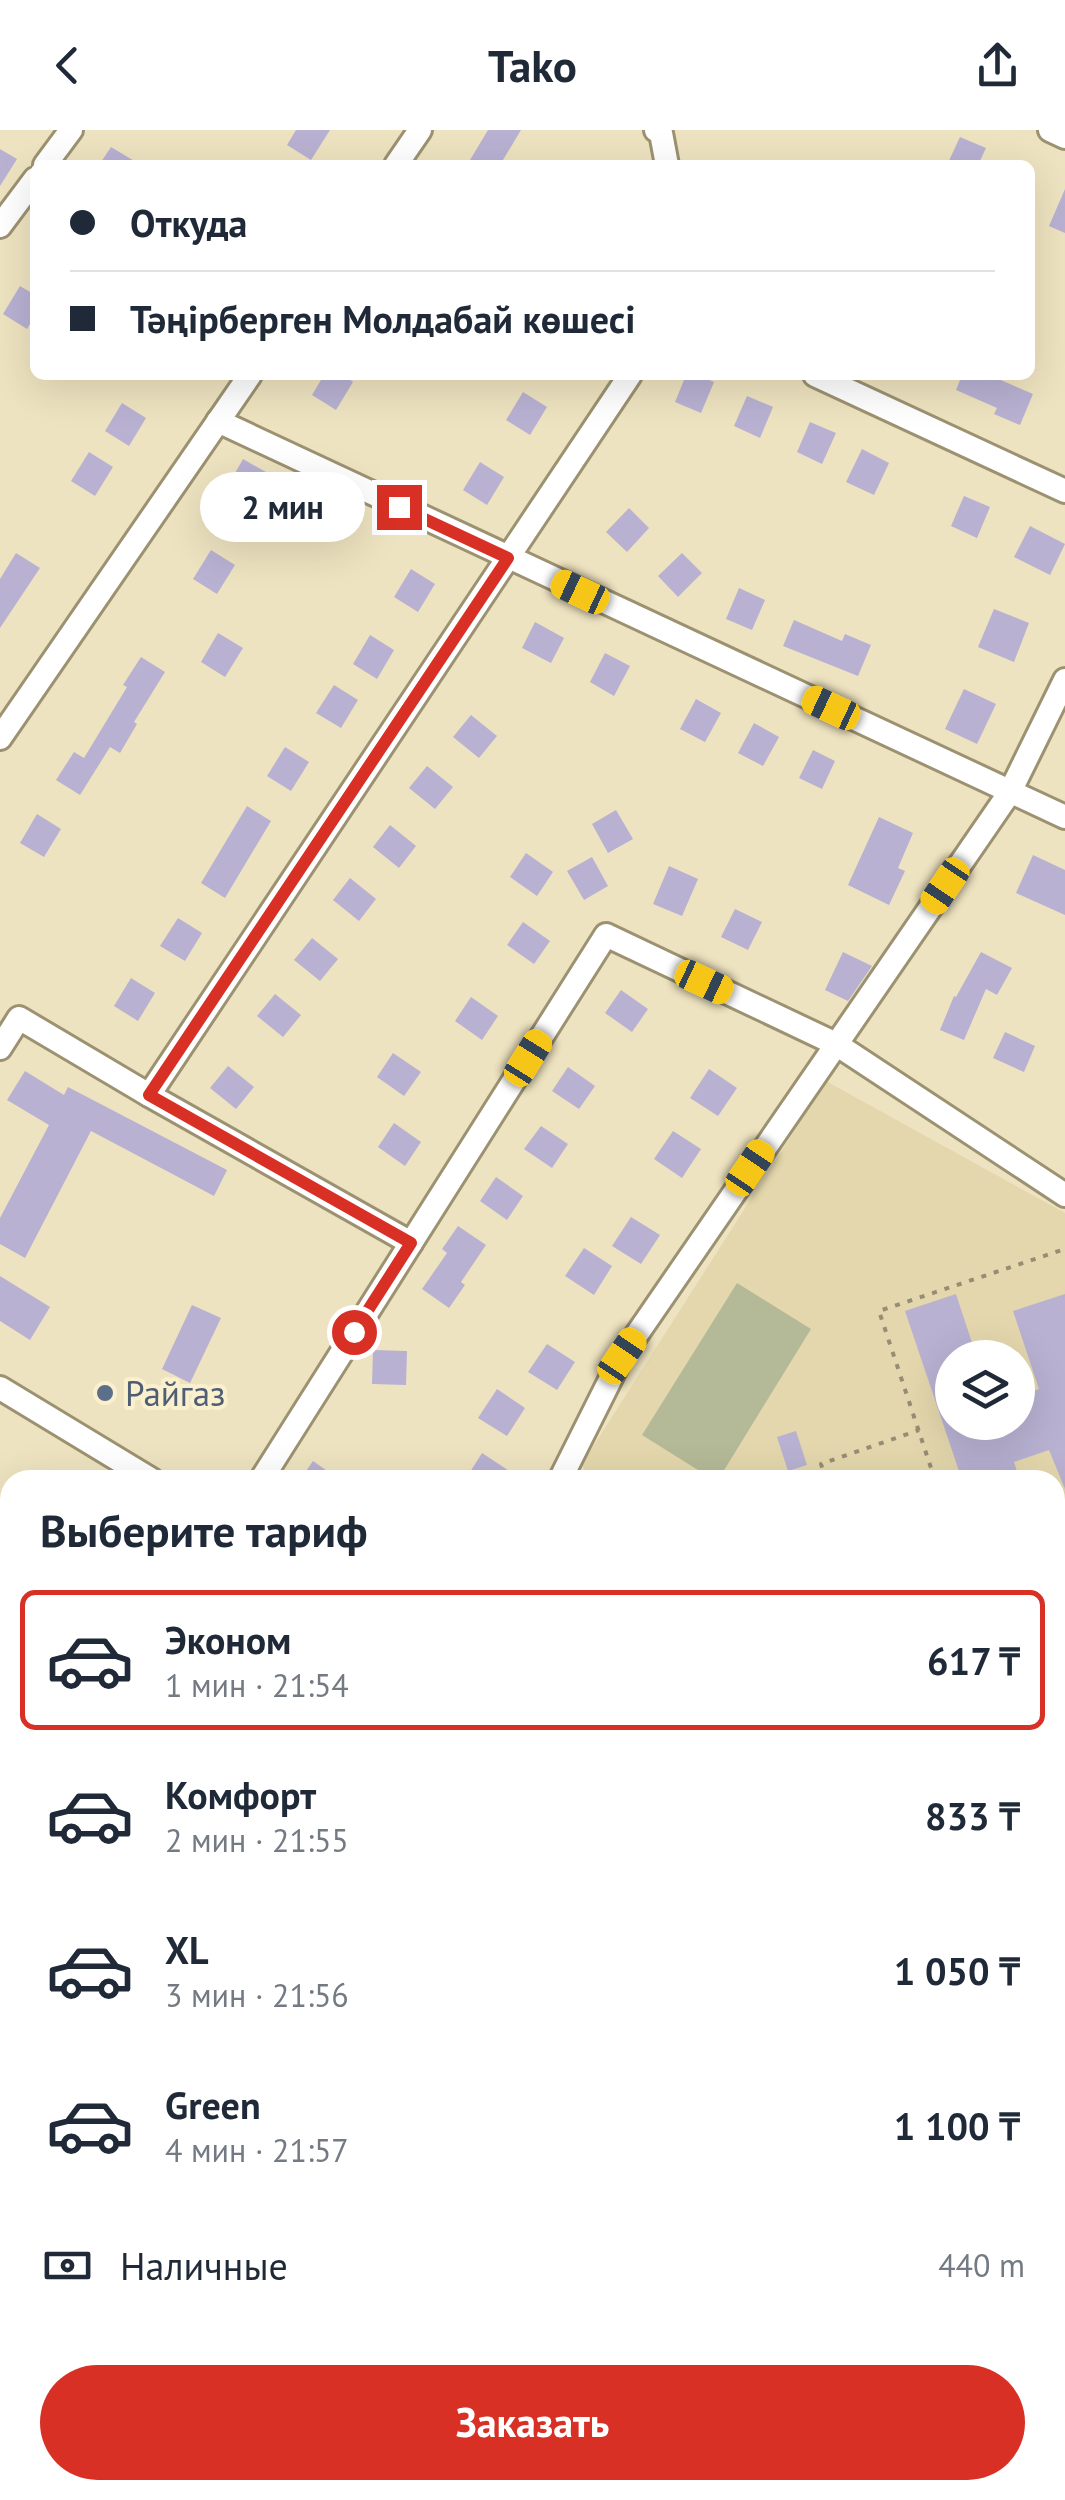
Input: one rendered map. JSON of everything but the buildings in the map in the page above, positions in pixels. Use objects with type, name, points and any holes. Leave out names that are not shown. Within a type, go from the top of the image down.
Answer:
[{"type":"street","points":[[49,160],[71,130]]},
{"type":"street","points":[[399,160],[420,130]]},
{"type":"street","points":[[656,130],[661,132],[666,160]]},
{"type":"street","points":[[1050,130],[1065,137]]},
{"type":"street","points":[[0,226],[30,185]]},
{"type":"street","points":[[0,738],[247,380]]},
{"type":"street","points":[[149,1095],[627,380]]},
{"type":"street","points":[[827,380],[1065,491]]},
{"type":"street","points":[[218,421],[1065,817]]},
{"type":"street","points":[[565,1470],[622,1356],[1010,792],[1065,680]]},
{"type":"street","points":[[267,1470],[606,935],[836,1044],[1065,1194]]},
{"type":"street","points":[[0,1048],[19,1018],[411,1243]]},
{"type":"street","points":[[0,1388],[135,1470]]},
{"type":"path","points":[[933,1470],[879,1312],[1065,1249]]},
{"type":"path","points":[[823,1470],[821,1464],[919,1430]]},
{"type":"shaded area","points":[[826,1081],[1065,1213],[1065,1470],[584,1470],[582,1464]]},
{"type":"green space","points":[[737,1283],[811,1329],[724,1470],[698,1470],[642,1435]]},
{"type":"place","name":"Райгаз","points":[[105,1393]]},
{"type":"route","points":[[354,1332],[411,1243],[149,1095],[508,558],[399,507]]}]
